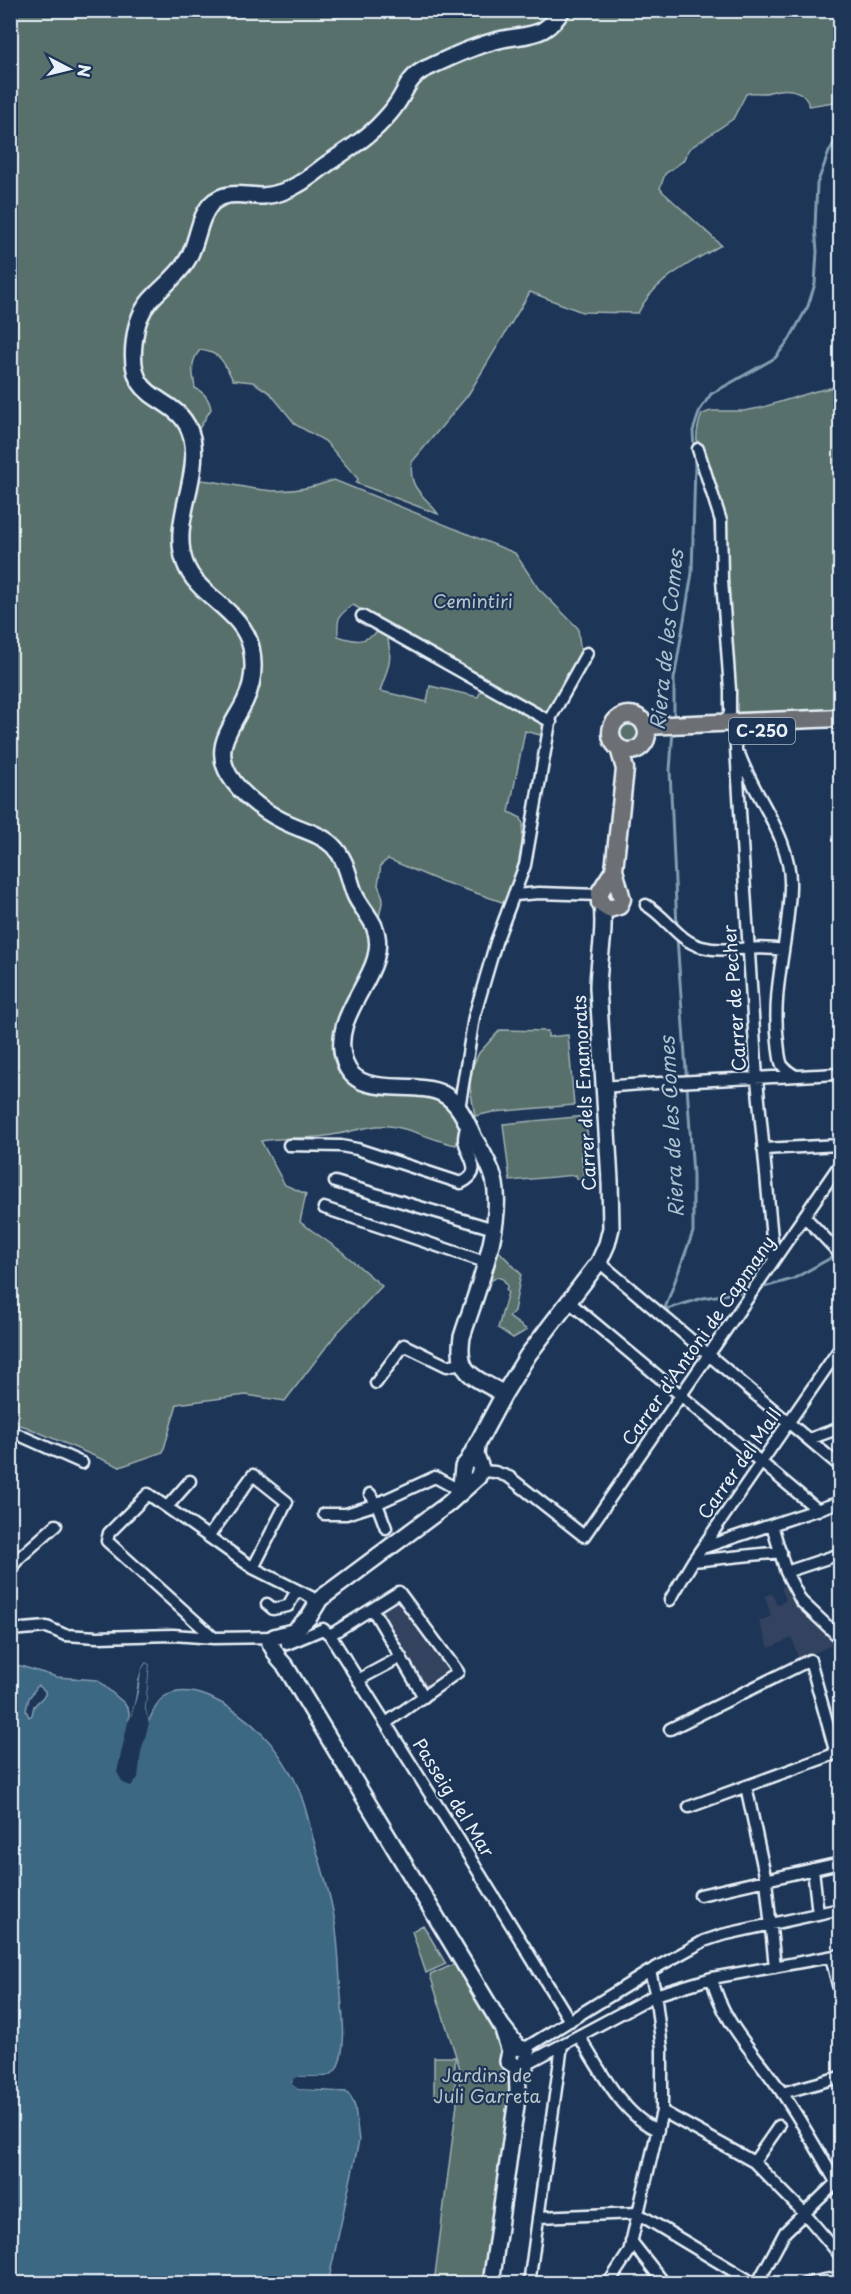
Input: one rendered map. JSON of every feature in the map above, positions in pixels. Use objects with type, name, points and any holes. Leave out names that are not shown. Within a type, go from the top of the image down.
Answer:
[{"type":"main road","points":[[504,1394],[468,1372],[461,1363],[462,1337],[494,1229],[496,1204],[494,1178],[459,1109],[444,1094],[434,1090],[367,1084],[354,1077],[344,1061],[341,1042],[343,1028],[347,1014],[373,966],[376,955],[376,930],[355,895],[348,869],[332,845],[322,838],[287,824],[268,812],[236,785],[226,772],[223,740],[246,699],[252,681],[251,648],[247,635],[238,620],[191,576],[185,564],[182,551],[182,530],[194,453],[192,437],[187,424],[180,416],[141,385],[134,370],[133,353],[136,329],[141,314],[152,297],[186,263],[197,240],[205,214],[215,201],[234,194],[265,196],[287,191],[304,182],[377,127],[397,105],[406,86],[416,75],[478,46],[540,32],[557,18],[562,10]]},
{"type":"main road","name":"C-250","points":[[607,901],[614,870],[625,769],[637,740],[666,730],[840,718]]},
{"type":"main road","name":"C-250","points":[[732,726],[840,728]]},
{"type":"main road","name":"Carrer dels Enamorats","points":[[279,1641],[309,1617],[315,1605],[457,1494],[473,1469],[477,1446],[504,1394],[535,1344],[599,1262],[607,1244],[611,1228],[610,1180],[603,1087],[598,960],[607,901]]},
{"type":"main road","points":[[279,1641],[286,1667],[519,2056],[518,2091],[492,2283]]},
{"type":"street","name":"Carrer de Pecher","points":[[698,449],[721,521],[730,713],[757,1079],[774,1260]]},
{"type":"street","points":[[362,616],[551,722]]},
{"type":"street","points":[[459,1109],[474,1017],[496,942],[525,865],[552,717],[587,653]]},
{"type":"street","points":[[732,726],[744,768],[777,829],[789,870],[789,898],[776,995],[777,1031],[781,1064],[788,1072],[796,1076]]},
{"type":"street","points":[[515,895],[539,893],[607,901]]},
{"type":"street","points":[[646,905],[656,910],[682,938],[701,947],[726,951],[773,948],[782,950]]},
{"type":"street","points":[[603,1087],[681,1080],[757,1079],[840,1074]]},
{"type":"street","points":[[288,1145],[341,1146],[357,1149],[461,1183],[469,1179],[473,1170],[472,1158],[464,1139],[467,1123]]},
{"type":"street","points":[[763,1149],[840,1144]]},
{"type":"street","name":"Carrer d'Antoni de Capmany","points":[[473,1469],[495,1472],[509,1477],[584,1536],[710,1357],[840,1164]]},
{"type":"street","points":[[335,1182],[494,1229]]},
{"type":"street","points":[[324,1208],[485,1262]]},
{"type":"street","points":[[805,1217],[838,1251]]},
{"type":"street","points":[[599,1262],[840,1466]]},
{"type":"street","points":[[568,1301],[818,1509]]},
{"type":"street","points":[[376,1383],[404,1345],[447,1366],[461,1363]]},
{"type":"street","name":"Carrer del Mall","points":[[670,1600],[693,1561],[840,1348]]},
{"type":"street","points":[[809,1439],[840,1428]]},
{"type":"street","points":[[10,1431],[82,1463]]},
{"type":"street","points":[[209,1536],[253,1475],[287,1502],[254,1568]]},
{"type":"street","points":[[324,1514],[346,1514],[377,1504],[435,1477],[457,1494]]},
{"type":"street","points":[[168,1507],[190,1481]]},
{"type":"street","points":[[214,1638],[107,1541],[109,1533],[148,1494],[254,1568],[311,1597],[315,1605]]},
{"type":"street","points":[[370,1494],[377,1504],[386,1528]]},
{"type":"street","points":[[702,1548],[840,1502]]},
{"type":"street","points":[[10,1570],[18,1559],[56,1525]]},
{"type":"street","points":[[772,1525],[786,1572],[801,1601],[840,1638]]},
{"type":"street","points":[[693,1561],[781,1552]]},
{"type":"street","points":[[786,1572],[840,1554]]},
{"type":"street","points":[[267,1604],[273,1609],[288,1606],[297,1590]]},
{"type":"street","points":[[10,1630],[47,1627],[65,1635],[97,1637],[173,1635],[279,1641],[323,1629],[330,1635],[399,1592],[458,1672],[386,1723]]},
{"type":"street","points":[[373,1610],[424,1697]]},
{"type":"street","name":"Passeig del Mar","points":[[330,1635],[570,2021]]},
{"type":"street","points":[[358,1680],[401,1657]]},
{"type":"street","points":[[670,1729],[810,1660],[838,1753],[689,1807]]},
{"type":"street","points":[[746,1786],[766,1880],[775,1967]]},
{"type":"street","points":[[700,1895],[840,1863]]},
{"type":"street","points":[[813,1869],[818,1914]]},
{"type":"street","points":[[519,2056],[650,1971],[704,1941],[840,1909]]},
{"type":"street","points":[[519,2056],[562,2045],[655,1995],[712,1977],[836,1956],[840,1993]]},
{"type":"street","points":[[608,2283],[629,2252],[662,2111],[662,2049],[650,1971]]},
{"type":"street","points":[[538,2217],[637,2213],[756,2283],[785,2232],[839,2183],[782,2093],[726,2015],[712,1977]]},
{"type":"street","points":[[579,2036],[619,2097],[649,2127],[658,2130]]},
{"type":"street","points":[[529,2283],[562,2045]]},
{"type":"street","points":[[782,2093],[840,2077]]},
{"type":"street","points":[[662,2111],[754,2162],[805,2214],[840,2255]]},
{"type":"street","points":[[754,2162],[779,2126]]},
{"type":"street","points":[[631,2241],[665,2283]]},
{"type":"street","points":[[804,2283],[840,2277]]},
{"type":"shaded area","points":[[787,1582],[837,1642],[799,1661],[792,1638],[769,1648],[759,1621],[771,1616],[765,1596],[772,1593],[777,1605],[786,1600],[781,1588]]},
{"type":"shaded area","points":[[400,1597],[454,1671],[424,1689],[377,1612]]},
{"type":"shaded area","points":[[146,1663],[149,1665],[145,1709],[148,1722],[161,1700],[173,1693],[195,1693],[222,1703],[245,1718],[265,1736],[294,1778],[304,1803],[333,1912],[338,1950],[343,2042],[340,2060],[333,2073],[321,2077],[296,2078],[292,2082],[298,2089],[346,2092],[355,2107],[359,2141],[328,2283],[11,2283],[10,1665],[14,1664],[57,1677],[97,1680],[124,1703],[129,1711],[129,1721]],"holes":[[[38,1685],[45,1691],[45,1695],[34,1706],[32,1715],[29,1717],[26,1710],[29,1698]]]},
{"type":"green space","name":"Cemintiri","points":[[10,11],[840,11],[840,101],[809,106],[803,95],[793,90],[746,94],[733,119],[689,149],[683,161],[665,174],[660,188],[663,192],[721,245],[663,282],[653,291],[638,313],[582,312],[530,292],[468,395],[412,462],[411,472],[415,486],[438,514],[356,483],[358,479],[325,441],[296,425],[270,393],[253,382],[233,380],[224,363],[213,353],[200,350],[194,359],[195,388],[206,396],[211,409],[197,432],[198,474],[201,480],[283,491],[334,480],[515,553],[538,588],[578,628],[581,656],[546,717],[353,605],[340,618],[338,636],[359,640],[378,632],[386,633],[390,656],[380,691],[427,702],[430,686],[478,697],[482,688],[547,723],[544,736],[525,731],[509,812],[521,818],[523,824],[520,875],[508,904],[435,879],[388,859],[381,865],[378,885],[383,898],[372,951],[337,1061],[344,1076],[354,1085],[366,1090],[410,1094],[439,1102],[456,1119],[459,1127],[458,1140],[456,1145],[406,1129],[381,1126],[326,1136],[261,1141],[285,1185],[306,1194],[300,1222],[341,1251],[382,1286],[336,1334],[285,1401],[246,1395],[177,1404],[163,1452],[120,1467],[24,1426],[11,1424]]},
{"type":"green space","points":[[840,386],[840,712],[726,715],[713,509],[708,492],[704,489],[697,444],[698,425],[702,414],[711,411],[743,411],[760,408]]},
{"type":"green space","points":[[630,722],[638,725],[641,733],[638,741],[630,744],[622,741],[619,733],[622,725]]},
{"type":"green space","points":[[500,1030],[548,1031],[548,1037],[568,1035],[574,1105],[493,1112],[475,1116],[468,1076],[479,1053]]},
{"type":"green space","points":[[585,1116],[589,1146],[586,1147],[586,1151],[581,1152],[584,1179],[577,1179],[576,1175],[510,1181],[503,1124]]},
{"type":"green space","points":[[494,1246],[521,1274],[514,1311],[509,1317],[527,1330],[513,1338],[498,1328],[508,1292],[506,1291],[507,1285],[503,1279],[497,1277],[489,1282],[483,1282]]},
{"type":"green space","points":[[423,1925],[446,1964],[426,1973],[412,1931]]},
{"type":"green space","name":"Jardins de Juli Garreta","points":[[459,1962],[497,2025],[514,2071],[487,2283],[434,2283],[461,2072],[430,1975]]},
{"type":"green space","points":[[434,2057],[455,2057],[455,2095],[434,2095]]},
{"type":"pier","points":[[146,1663],[149,1665],[145,1709],[149,1723],[141,1752],[138,1778],[131,1786],[123,1783],[117,1772],[128,1722],[139,1689],[141,1671]]},
{"type":"pier","points":[[334,2075],[327,2080],[297,2080],[295,2083],[299,2086],[349,2091],[298,2089],[292,2084],[293,2079],[297,2077]]},
{"type":"waterway","name":"Riera de les Comes","points":[[674,721],[674,679],[692,573],[695,466],[693,431],[700,410],[711,394],[775,358],[789,340],[808,306],[815,284],[817,184],[829,152],[840,132]]},
{"type":"waterway","name":"Riera de les Comes","points":[[673,730],[670,770],[677,927]]},
{"type":"waterway","name":"Riera de les Comes","points":[[664,1311],[693,1232],[693,1175],[677,937]]},
{"type":"waterway","points":[[757,1289],[793,1279],[836,1255]]},
{"type":"waterway","points":[[667,1309],[703,1298],[748,1291]]}]
